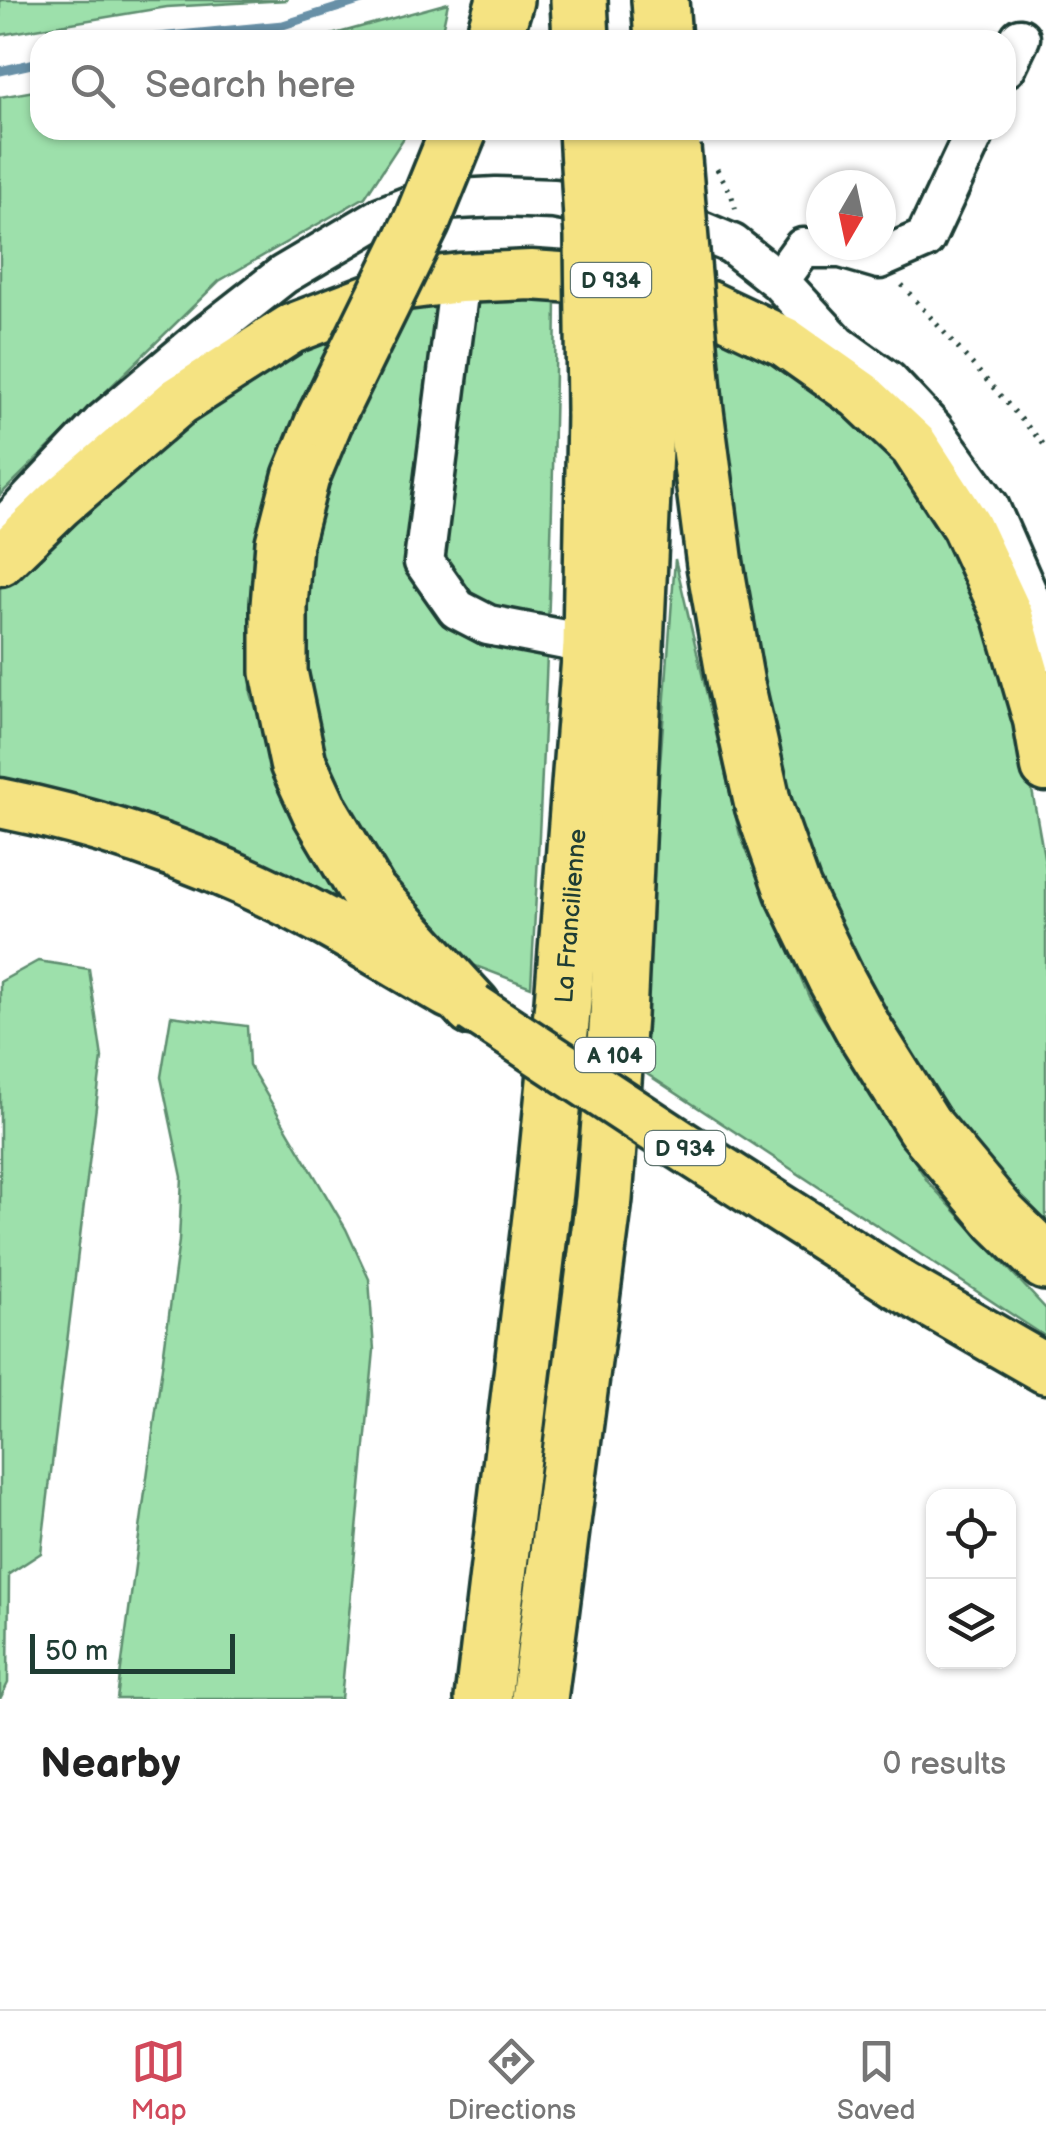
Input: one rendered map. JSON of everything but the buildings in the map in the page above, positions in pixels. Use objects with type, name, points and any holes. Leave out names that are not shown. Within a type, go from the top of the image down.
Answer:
[{"type":"highway","points":[[496,30],[505,0]]},
{"type":"highway","points":[[579,0],[581,30]]},
{"type":"highway","points":[[634,0],[635,30]]},
{"type":"highway","points":[[660,0],[662,30]]},
{"type":"highway","points":[[455,140],[422,221],[325,419],[302,477],[284,543],[279,672],[298,763],[321,814],[368,894],[474,1008]]},
{"type":"highway","name":"La Francilienne","points":[[484,1699],[544,1192],[591,645],[645,407],[593,237],[588,140]]},
{"type":"highway","name":"La Francilienne","points":[[540,1699],[604,1200],[618,1016],[645,407],[637,140]]},
{"type":"highway","points":[[691,146],[645,407],[715,565],[736,684],[764,805],[793,890],[864,1030],[924,1126],[1000,1217],[1046,1262]]},
{"type":"main road","name":"D 934","points":[[0,561],[59,504],[179,401],[292,329],[406,285],[532,275],[618,281],[707,305],[786,342],[860,395],[914,446],[966,526],[1008,616],[1038,720],[1046,767]]},
{"type":"main road","name":"D 934","points":[[0,803],[112,832],[216,869],[323,920],[474,1008],[898,1284],[1046,1369]]},
{"type":"lane","points":[[896,251],[925,238],[971,140]]},
{"type":"lane","points":[[0,531],[102,423],[283,275],[381,217],[422,201],[554,199],[676,221],[732,244],[779,281],[838,345],[888,381],[922,417],[989,506],[1032,604],[1046,650]]},
{"type":"lane","points":[[779,281],[806,248]]},
{"type":"lane","points":[[460,278],[424,562],[457,609],[488,625],[591,645]]},
{"type":"path","points":[[691,146],[731,194],[741,228],[732,244]]},
{"type":"path","points":[[879,260],[1046,447]]},
{"type":"green space","points":[[0,0],[288,0],[167,7],[0,35]]},
{"type":"green space","points":[[448,3],[442,30],[349,30]]},
{"type":"green space","points":[[30,92],[30,140],[402,140],[365,197],[219,281],[0,495],[0,97]]},
{"type":"green space","points":[[556,295],[548,641],[531,987],[473,965],[407,909],[346,816],[297,708],[301,562],[328,464],[406,313],[437,297]]},
{"type":"green space","points":[[696,312],[866,422],[939,518],[992,631],[1032,790],[1046,868],[1046,1235],[951,1130],[857,995],[765,739]]},
{"type":"green space","points":[[343,322],[295,412],[253,558],[251,693],[289,811],[375,939],[0,786],[0,581],[169,424]]},
{"type":"green space","points":[[675,559],[740,835],[809,997],[928,1182],[1046,1309],[1046,1337],[638,1068]]},
{"type":"green space","points":[[38,961],[89,969],[102,1058],[41,1553],[9,1574],[8,1683],[0,1699],[0,982]]},
{"type":"green space","points":[[171,1016],[247,1026],[249,1065],[346,1229],[369,1279],[374,1350],[341,1699],[117,1699],[179,1241],[182,1177],[161,1077]]},
{"type":"waterway","points":[[231,30],[283,25],[362,0]]},
{"type":"waterway","points":[[0,71],[30,64]]}]
